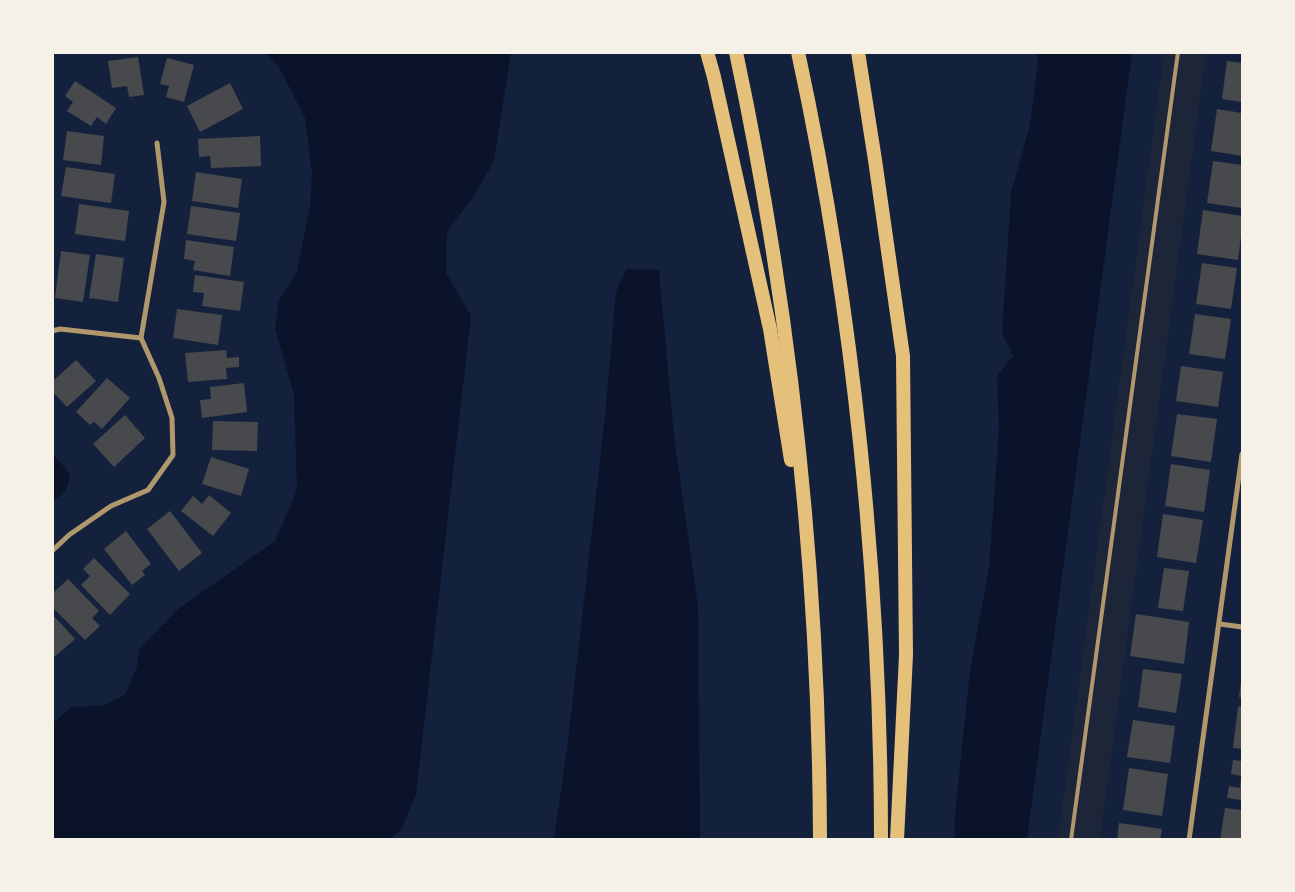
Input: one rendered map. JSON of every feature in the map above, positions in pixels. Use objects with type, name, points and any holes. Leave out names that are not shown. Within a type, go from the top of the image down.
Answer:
[{"type":"highway","points":[[707,52],[770,329],[793,477],[814,649]]},
{"type":"highway","points":[[736,52],[759,169],[784,328],[802,489],[814,649],[820,840]]},
{"type":"highway","points":[[798,52],[834,247],[863,483],[875,646],[880,840]]},
{"type":"highway","points":[[858,52],[876,160],[903,356],[906,655],[898,840]]},
{"type":"street","points":[[52,550],[69,535],[110,506],[148,490],[173,455],[172,418],[159,378],[141,338],[164,202],[157,143]]},
{"type":"street","points":[[52,331],[60,329],[141,338]]},
{"type":"street","points":[[1189,840],[1242,454]]},
{"type":"street","points":[[1220,624],[1242,627]]},
{"type":"lane","points":[[1071,840],[1178,52]]},
{"type":"shaded area","points":[[265,53],[511,53],[494,161],[475,194],[447,231],[446,273],[471,316],[416,795],[401,830],[390,839],[53,839],[53,723],[72,707],[105,705],[126,694],[137,666],[140,648],[178,609],[275,541],[297,490],[294,394],[275,329],[279,300],[297,272],[310,206],[312,173],[305,118],[279,67]]},
{"type":"shaded area","points":[[1037,53],[1132,53],[1027,839],[954,839],[970,670],[989,568],[999,429],[997,376],[1013,356],[1002,333],[1011,193],[1030,125],[1038,62]]},
{"type":"shaded area","points":[[1164,53],[1206,53],[1100,839],[1058,840]]},
{"type":"shaded area","points":[[626,269],[659,270],[674,436],[698,606],[700,839],[554,839],[568,741],[605,416],[616,292]]},
{"type":"shaded area","points":[[53,454],[70,474],[66,490],[53,500]]},
{"type":"building","points":[[138,57],[144,95],[129,97],[127,86],[112,88],[108,61]]},
{"type":"building","points":[[167,58],[194,65],[184,102],[166,97],[169,86],[160,84]]},
{"type":"building","points":[[1227,61],[1242,63],[1242,102],[1222,99]]},
{"type":"building","points":[[75,81],[116,108],[106,124],[97,117],[91,126],[67,111],[73,102],[65,96]]},
{"type":"building","points":[[230,83],[243,109],[200,132],[187,106]]},
{"type":"building","points":[[1217,109],[1242,113],[1242,156],[1211,151]]},
{"type":"building","points":[[67,131],[104,136],[101,165],[63,160]]},
{"type":"building","points":[[260,136],[261,166],[211,168],[210,156],[199,157],[198,139]]},
{"type":"building","points":[[1213,161],[1242,165],[1242,208],[1207,203]]},
{"type":"building","points":[[66,167],[115,174],[111,203],[61,196]]},
{"type":"building","points":[[196,172],[242,179],[238,208],[192,201]]},
{"type":"building","points":[[79,204],[129,211],[125,241],[75,234]]},
{"type":"building","points":[[191,206],[240,213],[236,241],[187,234]]},
{"type":"building","points":[[1203,210],[1242,216],[1238,260],[1197,254]]},
{"type":"building","points":[[186,240],[234,247],[230,276],[193,270],[195,261],[184,259]]},
{"type":"building","points":[[61,251],[90,255],[83,302],[55,298]]},
{"type":"building","points":[[96,254],[124,258],[118,302],[89,298]]},
{"type":"building","points":[[1202,263],[1237,268],[1231,309],[1196,304]]},
{"type":"building","points":[[195,275],[244,282],[240,311],[202,306],[204,293],[193,292]]},
{"type":"building","points":[[177,309],[222,315],[218,345],[173,338]]},
{"type":"building","points":[[1195,314],[1231,319],[1225,359],[1189,354]]},
{"type":"building","points":[[226,350],[227,358],[239,357],[239,367],[226,368],[227,379],[188,382],[185,353]]},
{"type":"building","points":[[76,360],[96,381],[67,407],[52,391],[52,382]]},
{"type":"building","points":[[1181,366],[1223,372],[1218,407],[1176,401]]},
{"type":"building","points":[[107,378],[130,398],[102,429],[94,422],[90,425],[76,412]]},
{"type":"building","points":[[244,383],[247,412],[202,418],[200,400],[211,399],[210,387]]},
{"type":"building","points":[[1177,414],[1217,419],[1211,462],[1171,456]]},
{"type":"building","points":[[125,415],[145,438],[114,467],[93,444]]},
{"type":"building","points":[[213,421],[258,422],[257,451],[212,450]]},
{"type":"building","points":[[211,457],[249,469],[241,496],[202,484]]},
{"type":"building","points":[[1171,464],[1210,470],[1204,512],[1165,506]]},
{"type":"building","points":[[209,495],[231,513],[213,536],[181,511],[193,496],[202,504]]},
{"type":"building","points":[[170,511],[202,553],[179,571],[147,529]]},
{"type":"building","points":[[1163,514],[1203,520],[1196,563],[1157,557]]},
{"type":"building","points":[[126,531],[151,564],[142,571],[145,575],[132,585],[104,549]]},
{"type":"building","points":[[94,558],[130,594],[110,615],[81,585],[90,576],[83,569]]},
{"type":"building","points":[[1164,568],[1189,571],[1183,611],[1158,608]]},
{"type":"building","points":[[68,579],[99,611],[92,618],[100,626],[85,640],[52,607],[52,594]]},
{"type":"building","points":[[52,614],[75,639],[53,658],[52,657]]},
{"type":"building","points":[[1136,614],[1189,622],[1184,664],[1130,656]]},
{"type":"building","points":[[1143,669],[1182,674],[1176,713],[1138,707]]},
{"type":"building","points":[[1241,682],[1242,697],[1239,697]]},
{"type":"building","points":[[1238,706],[1242,707],[1242,749],[1233,748]]},
{"type":"building","points":[[1133,720],[1175,726],[1170,763],[1127,757]]},
{"type":"building","points":[[1233,760],[1242,761],[1242,776],[1231,774]]},
{"type":"building","points":[[1129,768],[1168,774],[1162,816],[1123,810]]},
{"type":"building","points":[[1241,778],[1242,800],[1227,798],[1229,786],[1240,788]]},
{"type":"building","points":[[1225,808],[1242,810],[1242,840],[1220,840]]},
{"type":"building","points":[[1119,823],[1162,829],[1160,840],[1117,840]]}]
